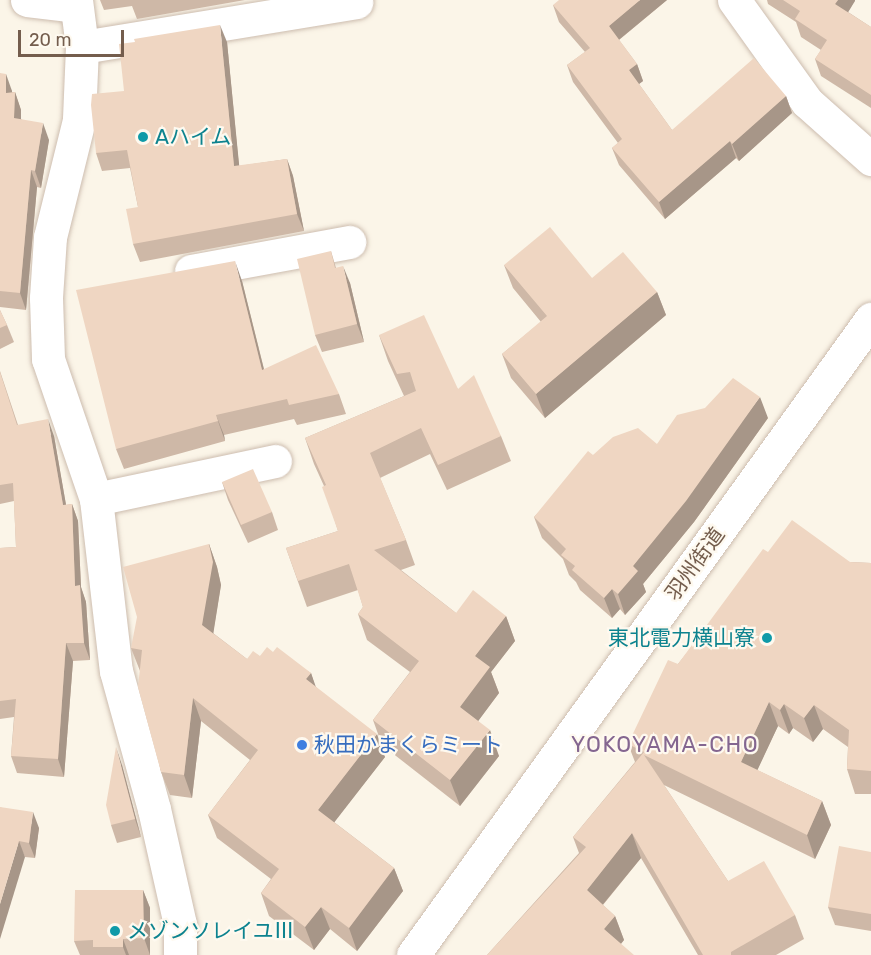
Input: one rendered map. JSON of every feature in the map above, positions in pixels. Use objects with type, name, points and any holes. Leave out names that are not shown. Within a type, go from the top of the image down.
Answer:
[{"type":"street","points":[[27,0],[76,3],[82,48],[79,120],[50,237],[46,298],[48,359],[96,499],[116,671],[154,809],[180,924],[180,955]]},
{"type":"street","points":[[734,0],[807,102],[871,159]]},
{"type":"street","points":[[82,48],[244,10],[356,2]]},
{"type":"street","points":[[162,276],[349,242]]},
{"type":"street","points":[[46,298],[81,292]]},
{"type":"street","name":"羽州街道","points":[[413,955],[860,346],[871,319]]},
{"type":"street","points":[[96,499],[275,461]]},
{"type":"building","points":[[559,0],[640,0],[609,26],[637,64],[629,70],[672,130],[754,58],[786,96],[732,144],[730,141],[659,202],[612,148],[622,139],[567,65],[590,48],[553,5]]},
{"type":"building","points":[[783,0],[838,0],[835,4],[871,27],[871,95],[815,59],[827,40],[795,19],[800,11]]},
{"type":"building","points":[[220,25],[234,166],[287,159],[297,214],[133,244],[126,209],[138,207],[127,150],[96,153],[92,94],[124,91],[119,44],[135,42],[134,39]]},
{"type":"building","points":[[0,73],[6,74],[6,93],[15,92],[14,118],[43,123],[35,171],[31,170],[20,293],[0,291]]},
{"type":"building","points":[[550,227],[592,278],[623,252],[657,292],[536,394],[502,354],[547,316],[504,265]]},
{"type":"building","points":[[331,251],[335,268],[343,266],[357,324],[315,335],[297,259]]},
{"type":"building","points":[[235,261],[262,370],[316,345],[339,394],[289,405],[287,399],[216,415],[218,421],[116,449],[76,290]]},
{"type":"building","points":[[0,310],[7,325],[0,328]]},
{"type":"building","points":[[424,315],[458,389],[474,375],[501,436],[438,465],[421,428],[370,453],[406,540],[374,550],[456,613],[473,590],[506,616],[475,656],[490,667],[460,707],[490,730],[450,780],[373,720],[419,661],[358,614],[363,607],[349,564],[298,581],[286,548],[338,531],[322,487],[326,485],[305,438],[416,391],[410,372],[397,374],[379,335]]},
{"type":"building","points":[[0,372],[17,425],[48,419],[63,505],[72,504],[75,586],[80,585],[84,643],[66,643],[58,759],[11,756],[16,699],[0,701],[0,548],[16,547],[13,483],[0,485]]},
{"type":"building","points":[[733,378],[760,397],[686,501],[633,566],[638,571],[618,594],[612,589],[604,598],[572,570],[575,566],[561,555],[566,549],[534,517],[588,451],[593,455],[613,437],[638,428],[657,444],[677,415],[705,408]]},
{"type":"building","points":[[253,469],[272,512],[241,525],[222,482]]},
{"type":"building","points":[[792,520],[850,562],[871,563],[871,771],[847,769],[849,730],[814,705],[804,718],[784,704],[780,710],[769,702],[741,762],[822,801],[807,835],[644,755],[728,881],[764,861],[795,915],[731,952],[731,955],[703,955],[632,833],[587,890],[615,916],[604,929],[634,955],[487,955],[586,847],[573,837],[644,752],[628,744],[668,660],[678,664],[763,549],[768,552]]},
{"type":"building","points":[[209,544],[213,562],[202,625],[247,659],[253,651],[260,656],[267,647],[273,652],[277,647],[311,673],[306,679],[377,734],[318,810],[394,868],[349,928],[321,907],[305,927],[261,893],[279,869],[208,815],[258,750],[193,698],[184,775],[161,772],[138,687],[142,650],[131,648],[137,617],[123,567]]},
{"type":"building","points":[[116,747],[135,819],[111,825],[106,805]]},
{"type":"building","points":[[0,807],[33,812],[29,843],[19,841],[0,904]]},
{"type":"building","points":[[839,846],[871,852],[871,914],[828,907]]},
{"type":"building","name":"メゾンソレイユⅢ","points":[[75,890],[143,890],[144,938],[123,939],[123,947],[93,947],[93,940],[74,941]]},
{"type":"place","name":"Aハイム","points":[[143,137]]},
{"type":"place","name":"東北電力横山寮","points":[[767,638]]},
{"type":"place","name":"秋田かまくらミート","points":[[302,745]]},
{"type":"place","name":"メゾンソレイユⅢ","points":[[115,931]]},
{"type":"district","name":"YOKOYAMA-CHO","points":[[665,745]]}]
